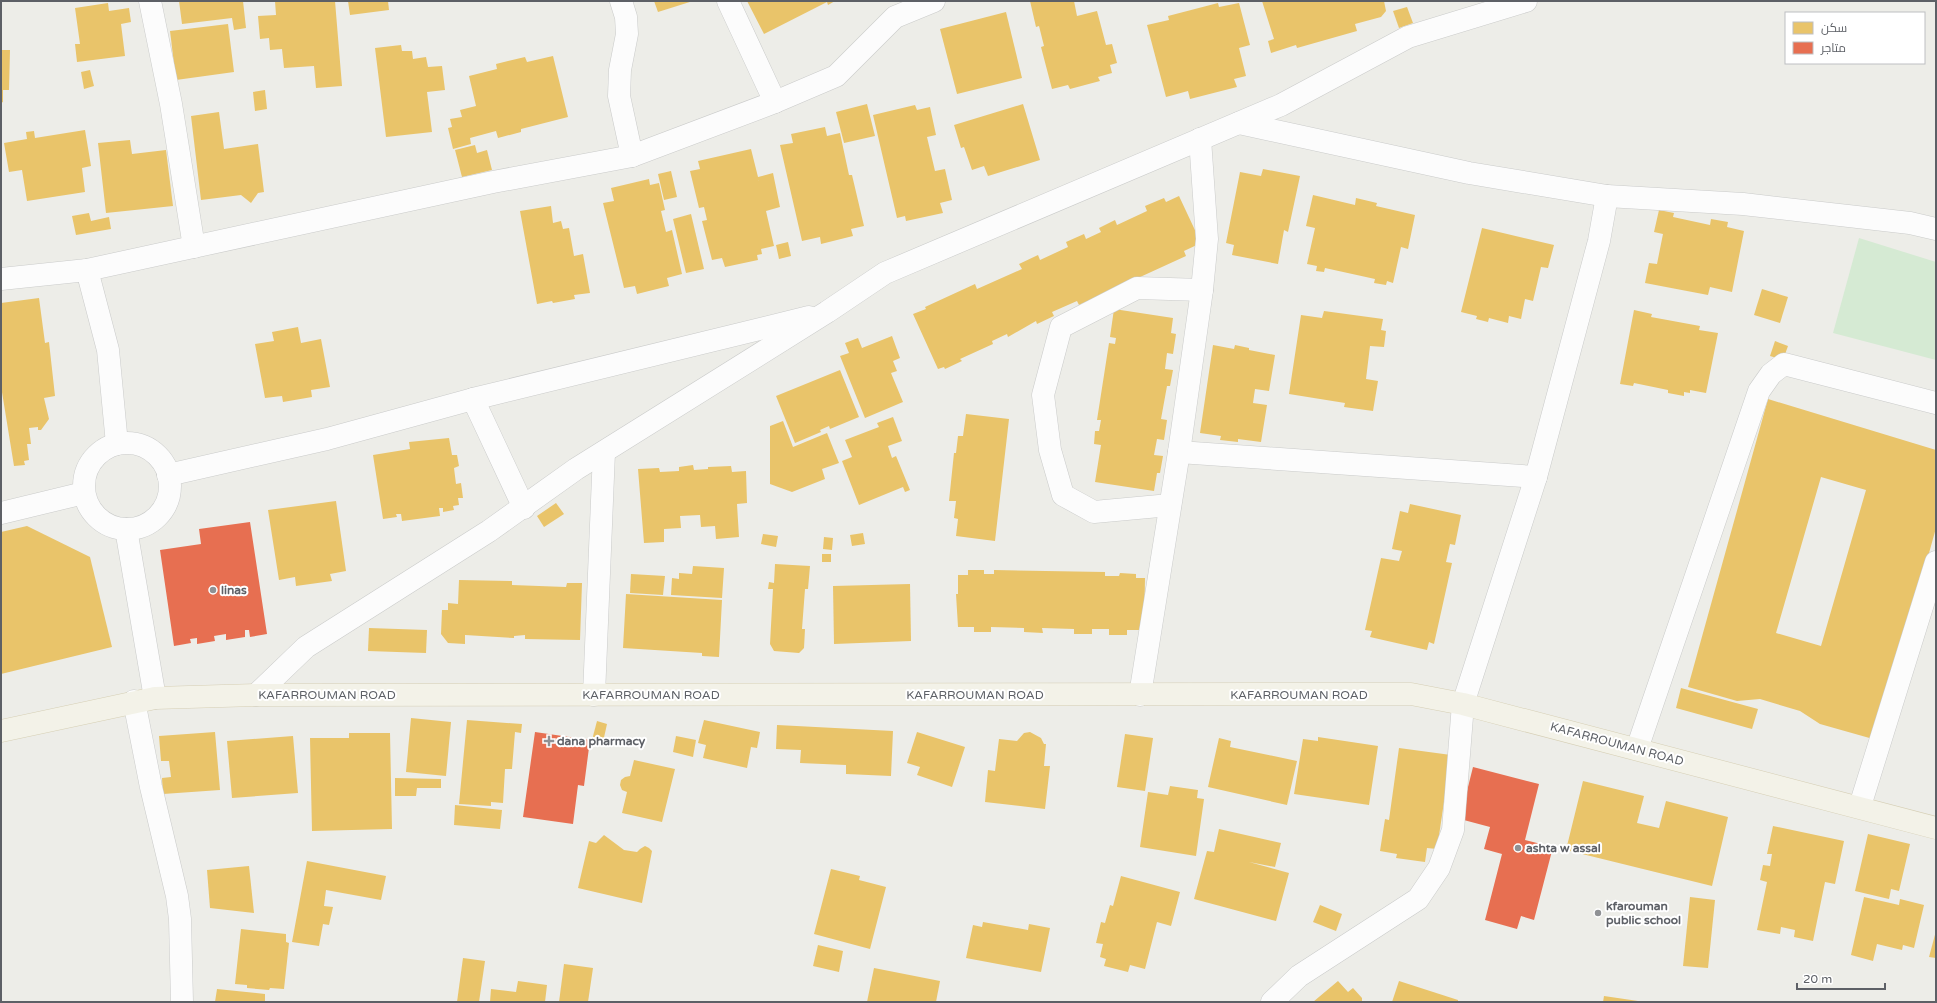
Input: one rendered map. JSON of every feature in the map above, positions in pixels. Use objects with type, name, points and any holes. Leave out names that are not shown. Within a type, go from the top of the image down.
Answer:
[{"type":"main road","name":"KAFARROUMAN ROAD","points":[[1,731],[144,700],[256,695],[1411,694],[1464,704],[1860,806],[1936,828]]},
{"type":"street","points":[[150,1],[170,104],[194,247]]},
{"type":"street","points":[[621,1],[626,17],[627,34],[620,70],[619,96],[632,156]]},
{"type":"street","points":[[728,1],[775,102]]},
{"type":"street","points":[[1,279],[87,270],[493,182],[632,156],[775,102],[836,76],[895,16],[934,1]]},
{"type":"street","points":[[256,695],[306,647],[348,619],[387,598],[524,508],[576,469],[827,312],[885,273],[1281,105],[1408,37],[1526,1]]},
{"type":"street","points":[[1239,123],[1469,173],[1607,196],[1743,204],[1902,222],[1936,228]]},
{"type":"street","points":[[1140,695],[1179,452],[1202,290],[1207,239],[1200,139]]},
{"type":"street","points":[[1272,1002],[1299,976],[1418,899],[1439,868],[1453,830],[1464,704],[1536,477],[1599,241],[1607,196]]},
{"type":"street","points":[[87,270],[108,350],[117,444]]},
{"type":"street","points":[[1170,505],[1094,512],[1063,495],[1050,450],[1043,395],[1062,327],[1137,288],[1202,290]]},
{"type":"street","points":[[168,475],[327,439],[473,399],[827,312]]},
{"type":"street","points":[[1637,749],[1759,392],[1771,374],[1784,364],[1936,404]]},
{"type":"street","points":[[473,399],[524,508]]},
{"type":"street","points":[[136,443],[154,452],[166,467],[168,475],[171,486],[167,505],[155,520],[138,529],[118,529],[100,521],[88,506],[84,493],[83,487],[87,468],[99,452],[117,444],[136,443]]},
{"type":"street","points":[[594,695],[604,452]]},
{"type":"street","points":[[1179,452],[1536,477]]},
{"type":"street","points":[[1,513],[84,493]]},
{"type":"street","points":[[126,529],[144,700],[151,787],[177,896],[180,919],[182,1002]]},
{"type":"street","points":[[1860,806],[1936,562]]},
{"type":"green space","points":[[1859,238],[1936,262],[1936,360],[1833,333]]},
{"type":"building: سكن","points":[[179,1],[243,1],[246,28],[234,30],[232,18],[182,24]]},
{"type":"building: سكن","points":[[275,1],[335,1],[342,86],[316,88],[314,66],[284,68],[282,49],[270,50],[269,38],[260,39],[258,16],[276,15]]},
{"type":"building: سكن","points":[[348,1],[388,1],[389,10],[350,15]]},
{"type":"building: سكن","points":[[654,1],[693,1],[658,12]]},
{"type":"building: سكن","points":[[747,1],[835,1],[828,5],[827,2],[764,34]]},
{"type":"building: سكن","points":[[1030,1],[1074,1],[1077,16],[1097,11],[1106,45],[1112,44],[1117,63],[1110,65],[1112,73],[1098,77],[1100,81],[1070,89],[1068,85],[1052,89],[1041,47],[1044,46],[1039,26],[1036,27]]},
{"type":"building: سكن","points":[[1262,1],[1384,1],[1386,11],[1381,17],[1355,24],[1357,31],[1297,48],[1296,45],[1271,53],[1268,41],[1274,39]]},
{"type":"building: سكن","points":[[108,3],[109,11],[129,8],[131,22],[121,24],[125,56],[77,62],[75,44],[80,44],[75,8]]},
{"type":"building: سكن","points":[[1218,3],[1219,7],[1239,3],[1250,45],[1239,48],[1246,76],[1234,79],[1237,87],[1190,99],[1188,91],[1166,97],[1147,25],[1169,20],[1168,16]]},
{"type":"building: سكن","points":[[1407,7],[1413,23],[1399,28],[1393,11]]},
{"type":"building: سكن","points":[[1006,12],[1022,78],[957,94],[940,29]]},
{"type":"building: سكن","points":[[228,24],[234,72],[176,80],[170,31]]},
{"type":"building: سكن","points":[[401,45],[402,51],[412,51],[413,59],[426,57],[428,67],[442,66],[445,90],[427,92],[432,132],[386,137],[375,48]]},
{"type":"building: سكن","points":[[1,50],[10,50],[9,90],[3,90],[3,102],[1,103]]},
{"type":"building: سكن","points":[[553,56],[568,117],[521,129],[521,132],[498,138],[496,131],[470,138],[471,144],[453,149],[448,128],[452,127],[450,119],[462,117],[460,110],[476,106],[469,76],[497,69],[496,64],[525,57],[527,62]]},
{"type":"building: سكن","points":[[90,70],[94,86],[84,89],[81,72]]},
{"type":"building: سكن","points":[[265,90],[267,109],[255,111],[253,92]]},
{"type":"building: سكن","points":[[867,104],[875,136],[844,143],[836,112]]},
{"type":"building: سكن","points":[[1023,104],[1040,160],[988,176],[984,166],[972,170],[964,147],[961,148],[954,125]]},
{"type":"building: سكن","points":[[915,105],[917,110],[930,107],[936,135],[927,137],[935,171],[945,169],[952,200],[940,203],[943,213],[906,221],[905,216],[897,218],[873,115]]},
{"type":"building: سكن","points":[[219,112],[224,149],[258,144],[264,192],[258,193],[251,203],[241,195],[201,200],[191,116]]},
{"type":"building: سكن","points":[[825,127],[827,136],[840,133],[849,175],[852,175],[864,226],[851,229],[853,236],[821,244],[820,237],[802,241],[780,145],[793,143],[791,134]]},
{"type":"building: سكن","points":[[85,130],[91,166],[82,168],[85,192],[27,201],[22,170],[9,172],[4,143],[27,139],[26,132],[34,131],[35,138]]},
{"type":"building: سكن","points":[[130,140],[132,154],[166,150],[173,206],[106,213],[98,143]]},
{"type":"building: سكن","points":[[475,145],[477,153],[487,150],[492,170],[462,177],[455,150]]},
{"type":"building: سكن","points":[[751,149],[758,177],[773,173],[780,207],[766,211],[774,246],[761,249],[762,254],[757,255],[758,260],[725,267],[722,258],[712,260],[702,221],[707,220],[704,207],[699,208],[690,171],[700,169],[698,161]]},
{"type":"building: سكن","points":[[1263,169],[1300,176],[1288,232],[1284,230],[1278,264],[1232,255],[1234,245],[1226,243],[1240,172],[1261,176]]},
{"type":"building: سكن","points":[[671,171],[677,197],[664,200],[658,174]]},
{"type":"building: سكن","points":[[649,179],[650,185],[659,183],[665,210],[661,211],[666,232],[672,230],[682,274],[667,278],[669,286],[637,294],[635,286],[624,288],[603,203],[614,201],[611,188]]},
{"type":"building: سكن","points":[[1313,195],[1355,205],[1356,198],[1377,203],[1376,206],[1415,215],[1408,249],[1401,247],[1393,283],[1387,281],[1386,285],[1374,283],[1375,279],[1325,268],[1324,272],[1316,271],[1317,266],[1307,264],[1315,228],[1306,226]]},
{"type":"building: سكن","points":[[1179,196],[1201,243],[1184,251],[1186,256],[1079,305],[1077,301],[1052,312],[1054,316],[1037,324],[1036,321],[1008,337],[1007,334],[992,341],[993,344],[960,359],[962,361],[945,369],[944,367],[938,369],[913,314],[975,284],[977,289],[1022,269],[1019,264],[1038,255],[1040,260],[1068,247],[1066,242],[1084,234],[1086,239],[1101,232],[1099,228],[1115,220],[1117,225],[1147,211],[1145,206],[1164,198],[1166,202]]},
{"type":"building: سكن","points":[[551,206],[553,223],[561,221],[563,229],[569,228],[574,256],[583,254],[590,293],[574,295],[575,299],[537,304],[520,211]]},
{"type":"building: سكن","points":[[1659,210],[1674,213],[1673,217],[1710,225],[1711,219],[1728,222],[1727,227],[1744,231],[1732,292],[1710,287],[1708,295],[1645,283],[1649,263],[1657,264],[1663,234],[1654,232]]},
{"type":"building: سكن","points":[[89,213],[91,221],[109,217],[111,229],[76,235],[72,216]]},
{"type":"building: سكن","points":[[691,214],[704,269],[686,273],[673,219]]},
{"type":"building: سكن","points":[[1482,228],[1554,245],[1548,268],[1541,267],[1533,301],[1525,299],[1521,319],[1509,316],[1508,323],[1489,318],[1488,322],[1476,319],[1477,316],[1461,312]]},
{"type":"building: سكن","points":[[788,242],[791,256],[779,259],[776,245]]},
{"type":"building: سكن","points":[[1762,289],[1788,297],[1780,323],[1754,315]]},
{"type":"building: سكن","points":[[39,298],[45,343],[49,342],[55,396],[44,398],[49,419],[41,430],[38,430],[38,427],[29,428],[31,444],[27,444],[29,460],[24,461],[25,465],[14,466],[1,386],[1,303]]},
{"type":"building: سكن","points":[[1114,309],[1173,318],[1171,333],[1176,334],[1173,354],[1167,353],[1165,369],[1173,370],[1170,386],[1167,386],[1161,419],[1167,420],[1164,440],[1157,439],[1154,455],[1163,456],[1160,473],[1157,473],[1154,491],[1095,482],[1101,445],[1094,444],[1095,431],[1099,431],[1101,420],[1097,420],[1109,343],[1115,344],[1116,338],[1110,337]]},
{"type":"building: سكن","points":[[1634,310],[1652,314],[1651,317],[1700,326],[1699,330],[1718,333],[1706,393],[1690,390],[1690,393],[1684,392],[1684,396],[1668,393],[1668,390],[1634,383],[1633,386],[1620,384]]},
{"type":"building: سكن","points":[[1324,311],[1383,319],[1381,330],[1386,331],[1384,347],[1370,346],[1366,379],[1378,381],[1373,411],[1344,407],[1345,403],[1289,394],[1301,315],[1322,318]]},
{"type":"building: سكن","points":[[298,327],[301,343],[321,339],[330,387],[311,390],[312,397],[283,402],[282,396],[265,398],[255,344],[274,341],[272,332]]},
{"type":"building: سكن","points":[[892,336],[900,358],[893,361],[897,371],[891,373],[903,402],[865,418],[840,356],[849,353],[845,343],[858,338],[862,348]]},
{"type":"building: سكن","points":[[1775,341],[1788,346],[1783,360],[1770,356]]},
{"type":"building: سكن","points":[[1213,345],[1234,349],[1235,345],[1249,348],[1249,350],[1275,355],[1269,391],[1255,389],[1253,403],[1267,405],[1261,442],[1238,439],[1238,442],[1220,440],[1221,436],[1200,433]]},
{"type":"building: سكن","points":[[840,370],[859,417],[830,429],[829,426],[820,430],[821,432],[795,443],[776,396]]},
{"type":"building: سكن","points":[[1768,399],[1936,450],[1936,528],[1890,693],[1873,739],[1820,724],[1800,711],[1760,699],[1737,701],[1688,687]],"holes":[[[1821,477],[1866,490],[1821,646],[1776,633]]]},
{"type":"building: سكن","points":[[966,414],[1009,419],[995,541],[956,536],[958,519],[954,518],[956,501],[949,501],[954,453],[956,453],[958,436],[963,436]]},
{"type":"building: سكن","points":[[893,417],[902,441],[888,446],[892,458],[896,456],[910,490],[905,492],[903,487],[859,505],[842,461],[852,457],[845,440],[879,427],[877,423]]},
{"type":"building: سكن","points":[[783,421],[793,447],[827,433],[839,463],[822,469],[825,479],[792,492],[770,484],[770,426]]},
{"type":"building: سكن","points":[[449,438],[452,455],[457,455],[459,466],[454,468],[456,484],[461,483],[463,498],[458,498],[459,505],[453,506],[454,510],[443,512],[443,508],[439,508],[440,516],[402,521],[401,514],[396,514],[397,517],[383,519],[373,455],[410,449],[409,442]]},
{"type":"building: سكن","points":[[693,465],[694,470],[708,469],[708,467],[731,466],[732,472],[746,471],[747,503],[737,504],[739,537],[716,539],[715,526],[701,527],[700,515],[680,516],[681,528],[664,529],[664,542],[644,543],[638,469],[659,468],[660,472],[679,471],[679,467]]},
{"type":"building: سكن","points":[[336,501],[346,571],[330,574],[332,581],[296,586],[295,577],[279,580],[268,510]]},
{"type":"building: سكن","points":[[556,503],[564,514],[544,527],[537,516]]},
{"type":"building: سكن","points":[[1410,504],[1461,515],[1455,545],[1450,544],[1446,562],[1452,563],[1434,644],[1429,642],[1427,650],[1370,637],[1372,631],[1365,630],[1381,558],[1399,561],[1402,551],[1392,549],[1400,511],[1408,513]]},
{"type":"building: سكن","points":[[27,526],[90,557],[112,647],[1,674],[1,532]]},
{"type":"building: سكن","points":[[863,533],[865,544],[852,546],[850,535]]},
{"type":"building: سكن","points":[[763,534],[778,536],[776,547],[761,544]]},
{"type":"building: سكن","points":[[824,537],[833,538],[832,550],[823,549]]},
{"type":"building: سكن","points":[[822,554],[831,554],[831,562],[822,562]]},
{"type":"building: سكن","points":[[775,564],[810,566],[808,589],[805,589],[802,629],[805,629],[804,648],[799,653],[774,651],[770,644],[773,589],[768,589],[769,582],[774,583]]},
{"type":"building: سكن","points":[[693,566],[724,568],[722,598],[671,595],[672,578],[679,579],[679,573],[692,574]]},
{"type":"building: سكن","points":[[968,570],[984,570],[984,574],[994,574],[994,570],[1105,572],[1105,576],[1119,576],[1120,573],[1136,574],[1136,578],[1145,578],[1144,630],[1127,630],[1127,635],[1109,635],[1109,629],[1092,629],[1092,634],[1074,634],[1074,629],[1042,628],[1043,633],[1024,632],[1024,628],[991,627],[991,632],[974,632],[974,627],[958,627],[956,594],[958,594],[958,575],[968,575]]},
{"type":"building: سكن","points":[[631,574],[665,576],[663,595],[630,593]]},
{"type":"building: سكن","points":[[459,580],[512,581],[512,585],[566,587],[567,583],[582,583],[580,640],[525,639],[525,635],[514,636],[514,638],[465,635],[465,644],[448,643],[441,634],[442,610],[448,610],[448,603],[458,604]]},
{"type":"building: سكن","points":[[910,584],[911,641],[834,644],[833,586]]},
{"type":"building: سكن","points":[[626,594],[722,600],[719,657],[702,656],[702,653],[623,648]]},
{"type":"building: سكن","points":[[369,628],[427,630],[426,653],[368,651]]},
{"type":"building: سكن","points":[[1681,688],[1758,709],[1752,729],[1676,708]]},
{"type":"building: سكن","points":[[411,718],[451,722],[446,776],[406,772]]},
{"type":"building: سكن","points":[[467,720],[522,724],[521,733],[515,732],[512,769],[505,769],[503,803],[491,802],[491,806],[459,804]]},
{"type":"building: سكن","points":[[704,720],[760,732],[757,748],[751,747],[747,768],[703,758],[706,745],[698,743]]},
{"type":"building: سكن","points":[[597,721],[607,724],[603,742],[592,740]]},
{"type":"building: سكن","points":[[777,725],[893,731],[891,776],[846,774],[846,765],[800,763],[801,750],[776,749]]},
{"type":"building: سكن","points":[[215,732],[220,790],[163,794],[162,778],[171,777],[169,761],[161,761],[159,736]]},
{"type":"building: سكن","points":[[917,732],[965,747],[952,787],[917,775],[920,767],[907,763]]},
{"type":"building: سكن","points":[[1030,732],[1041,738],[1044,744],[1046,744],[1044,766],[1050,766],[1045,809],[985,802],[988,770],[995,771],[999,739],[1017,741],[1024,733]]},
{"type":"building: سكن","points":[[349,733],[390,733],[392,829],[312,831],[310,738],[349,738]]},
{"type":"building: سكن","points":[[1125,734],[1153,738],[1145,791],[1117,787]]},
{"type":"building: سكن","points":[[293,736],[298,793],[232,798],[227,741]]},
{"type":"building: سكن","points":[[676,736],[696,740],[693,757],[673,752]]},
{"type":"building: سكن","points":[[1318,737],[1378,746],[1369,805],[1294,794],[1303,739],[1318,741]]},
{"type":"building: سكن","points":[[1219,738],[1231,741],[1230,747],[1297,761],[1287,805],[1208,787]]},
{"type":"building: سكن","points":[[1399,748],[1451,755],[1437,849],[1427,848],[1425,862],[1396,858],[1397,854],[1380,851],[1385,819],[1389,820]]},
{"type":"building: سكن","points":[[634,760],[675,769],[662,822],[622,813],[627,792],[622,790],[620,785],[621,780],[630,776]]},
{"type":"building: سكن","points":[[395,778],[441,779],[441,788],[417,788],[416,796],[395,796]]},
{"type":"building: سكن","points":[[1583,781],[1644,796],[1637,823],[1659,828],[1666,801],[1728,817],[1712,886],[1566,850]]},
{"type":"building: سكن","points":[[1170,786],[1198,790],[1197,798],[1204,799],[1196,856],[1140,847],[1148,792],[1168,795]]},
{"type":"building: سكن","points":[[455,805],[502,810],[500,829],[454,825]]},
{"type":"building: سكن","points":[[1773,826],[1844,841],[1835,884],[1825,882],[1813,941],[1794,937],[1795,930],[1781,927],[1780,934],[1757,930],[1767,882],[1760,880],[1763,865],[1770,866],[1772,854],[1767,854]]},
{"type":"building: سكن","points":[[1219,829],[1281,843],[1275,867],[1249,862],[1289,873],[1276,921],[1194,899],[1207,851],[1214,852]]},
{"type":"building: سكن","points":[[1868,834],[1910,844],[1899,891],[1891,889],[1889,899],[1855,891]]},
{"type":"building: سكن","points":[[604,835],[624,850],[637,852],[645,846],[652,851],[642,903],[578,888],[589,841],[596,843]]},
{"type":"building: سكن","points":[[307,861],[386,876],[381,900],[326,890],[324,906],[333,907],[329,925],[323,924],[319,946],[292,942]]},
{"type":"building: سكن","points":[[249,866],[254,913],[210,908],[207,870]]},
{"type":"building: سكن","points":[[831,869],[860,876],[859,880],[886,887],[870,949],[814,934]]},
{"type":"building: سكن","points":[[1121,876],[1180,892],[1171,926],[1157,922],[1145,969],[1130,965],[1128,972],[1104,966],[1106,959],[1100,957],[1103,944],[1096,943],[1101,922],[1105,923],[1110,905],[1113,906]]},
{"type":"building: سكن","points":[[1690,897],[1715,900],[1708,968],[1683,966]]},
{"type":"building: سكن","points":[[1864,897],[1899,905],[1900,899],[1924,905],[1914,948],[1903,945],[1902,950],[1877,944],[1873,961],[1851,955]]},
{"type":"building: سكن","points":[[1320,905],[1342,914],[1336,931],[1313,922]]},
{"type":"building: سكن","points":[[983,922],[1028,930],[1029,924],[1050,928],[1041,972],[966,958],[973,925],[982,927]]},
{"type":"building: سكن","points":[[241,929],[286,934],[286,942],[289,943],[284,989],[270,988],[269,990],[247,988],[247,985],[235,984]]},
{"type":"building: سكن","points":[[1936,931],[1936,958],[1929,957]]},
{"type":"building: سكن","points":[[818,945],[843,951],[839,972],[813,966]]},
{"type":"building: سكن","points":[[463,958],[485,961],[479,1002],[457,1002]]},
{"type":"building: سكن","points":[[564,964],[593,968],[588,1002],[559,1002]]},
{"type":"building: سكن","points":[[874,968],[940,981],[936,1002],[867,1002]]},
{"type":"building: سكن","points":[[518,981],[547,985],[545,1002],[490,1002],[491,989],[516,992]]},
{"type":"building: سكن","points":[[1338,981],[1348,992],[1353,988],[1362,998],[1362,1002],[1313,1002]]},
{"type":"building: سكن","points":[[1399,981],[1458,1000],[1458,1002],[1392,1002]]},
{"type":"building: سكن","points":[[217,989],[265,994],[265,1002],[215,1002]]},
{"type":"building: سكن","points":[[1604,996],[1638,1001],[1638,1002],[1603,1002]]},
{"type":"building: متاجر","name":"linas","points":[[250,522],[267,634],[250,637],[249,630],[245,630],[245,637],[226,640],[226,634],[214,636],[215,641],[197,644],[197,638],[190,639],[191,643],[174,646],[160,550],[201,544],[199,529]]},
{"type":"building: متاجر","points":[[535,732],[590,740],[584,786],[578,785],[573,824],[523,817]]},
{"type":"building: متاجر","name":"ashta w assal","points":[[1473,767],[1539,784],[1525,840],[1553,847],[1534,920],[1521,916],[1517,929],[1485,920],[1502,854],[1484,849],[1490,827],[1460,819]]},
{"type":"place","name":"linas","points":[[213,590]]},
{"type":"place","name":"dana pharmacy","points":[[549,741]]},
{"type":"place","name":"ashta w assal","points":[[1518,848]]},
{"type":"place","name":"kfarouman public school","points":[[1598,913]]}]
